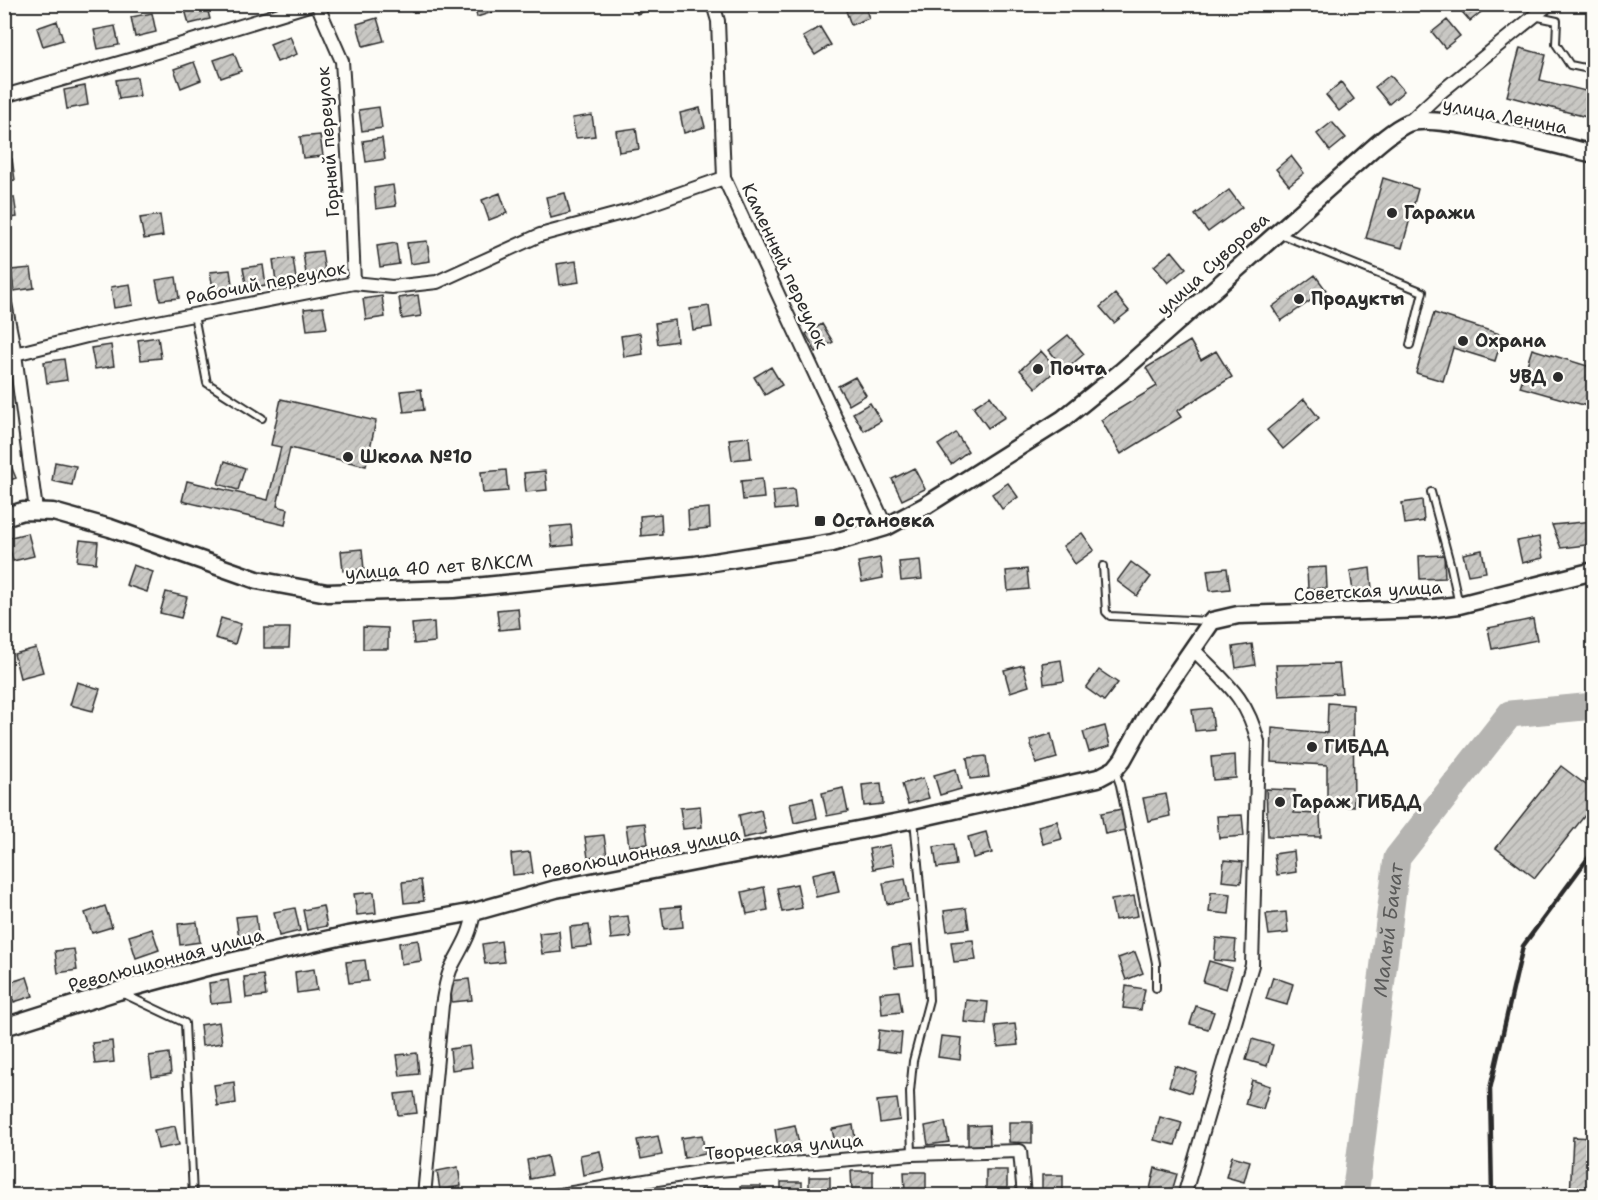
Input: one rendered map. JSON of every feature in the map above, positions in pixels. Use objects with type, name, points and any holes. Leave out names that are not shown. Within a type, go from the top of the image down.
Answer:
[{"type":"street","points":[[4,96],[141,57],[312,4]]},
{"type":"street","name":"Горный переулок","points":[[317,4],[342,62],[354,282]]},
{"type":"street","name":"Каменный переулок","points":[[713,4],[718,21],[724,178],[886,527]]},
{"type":"street","name":"улица Суворова","points":[[886,527],[925,506],[1063,419],[1129,365],[1384,139],[1409,122],[1549,4]]},
{"type":"street","name":"улица Ленина","points":[[1409,122],[1455,124],[1534,139],[1593,154]]},
{"type":"street","name":"Рабочий переулок","points":[[15,354],[87,336],[354,282],[392,287],[437,282],[540,235],[633,210],[724,178]]},
{"type":"street","points":[[4,298],[15,354],[36,510]]},
{"type":"street","name":"улица 40 лет ВЛКСМ","points":[[4,517],[22,511],[53,512],[110,528],[257,580],[327,593],[454,589],[694,565],[822,544],[886,527]]},
{"type":"street","name":"Советская улица","points":[[1212,621],[1238,615],[1397,611],[1459,605],[1593,571]]},
{"type":"street","points":[[1114,769],[1123,759],[1148,714],[1212,621]]},
{"type":"street","points":[[1184,1196],[1252,965],[1258,742],[1253,720],[1239,695],[1194,650]]},
{"type":"street","name":"Революционная улица","points":[[4,1027],[118,991],[203,968],[348,935],[474,912],[556,889],[914,819],[1098,778],[1114,769]]},
{"type":"street","points":[[424,1196],[442,1005],[448,977],[469,937],[474,912]]},
{"type":"street","name":"Творческая улица","points":[[554,1196],[706,1171],[912,1154],[1020,1151],[1024,1196]]},
{"type":"lane","points":[[1534,16],[1557,21],[1556,44],[1570,64],[1593,70]]},
{"type":"lane","points":[[1276,233],[1423,292],[1410,345]]},
{"type":"lane","points":[[194,315],[207,383],[262,418]]},
{"type":"lane","points":[[1431,492],[1459,605]]},
{"type":"lane","points":[[1103,566],[1106,612],[1110,616],[1212,621]]},
{"type":"lane","points":[[1114,769],[1120,785],[1156,963],[1156,988]]},
{"type":"lane","points":[[912,1154],[910,1092],[913,1061],[929,1000],[914,819]]},
{"type":"lane","points":[[118,991],[185,1023],[192,1196]]},
{"type":"building","points":[[206,4],[210,19],[189,24],[184,6]]},
{"type":"building","points":[[230,4],[250,4],[232,11]]},
{"type":"building","points":[[410,4],[432,4],[432,7],[412,12]]},
{"type":"building","points":[[474,4],[497,4],[499,10],[477,17]]},
{"type":"building","points":[[634,4],[656,4],[657,7],[637,14]]},
{"type":"building","points":[[864,4],[869,18],[851,25],[844,5]]},
{"type":"building","points":[[1481,4],[1485,9],[1470,21],[1456,5]]},
{"type":"building","points":[[152,13],[156,32],[135,37],[131,17]]},
{"type":"building","points":[[377,18],[384,41],[363,46],[357,24]]},
{"type":"building","points":[[1447,20],[1460,36],[1445,48],[1432,32]]},
{"type":"building","points":[[57,21],[63,40],[43,46],[37,28]]},
{"type":"building","points":[[115,26],[119,45],[98,49],[94,30]]},
{"type":"building","points":[[820,27],[831,45],[815,55],[803,37]]},
{"type":"building","points":[[290,36],[297,54],[277,62],[270,44]]},
{"type":"building","points":[[1520,48],[1546,55],[1540,80],[1594,93],[1594,119],[1507,96]]},
{"type":"building","points":[[234,53],[241,71],[221,78],[214,60]]},
{"type":"building","points":[[194,62],[201,80],[181,88],[174,69]]},
{"type":"building","points":[[1390,75],[1404,91],[1389,104],[1375,87]]},
{"type":"building","points":[[137,77],[140,96],[119,99],[116,80]]},
{"type":"building","points":[[1341,82],[1354,99],[1339,111],[1326,95]]},
{"type":"building","points":[[85,86],[88,105],[67,109],[64,90]]},
{"type":"building","points":[[4,107],[11,126],[4,127]]},
{"type":"building","points":[[379,107],[382,128],[362,131],[359,110]]},
{"type":"building","points":[[700,108],[705,127],[684,133],[680,113]]},
{"type":"building","points":[[592,115],[595,136],[576,138],[572,118]]},
{"type":"building","points":[[1332,122],[1346,138],[1330,151],[1317,134]]},
{"type":"building","points":[[636,128],[639,149],[619,152],[616,131]]},
{"type":"building","points":[[320,135],[323,156],[303,158],[300,137]]},
{"type":"building","points":[[382,138],[385,159],[366,162],[363,141]]},
{"type":"building","points":[[1291,156],[1304,173],[1289,185],[1276,169]]},
{"type":"building","points":[[12,159],[15,180],[4,181],[4,160]]},
{"type":"building","name":"Гаражи","points":[[1383,178],[1418,189],[1402,248],[1366,238]]},
{"type":"building","points":[[393,185],[396,206],[376,209],[374,188]]},
{"type":"building","points":[[1229,190],[1242,207],[1208,232],[1195,215]]},
{"type":"building","points":[[500,193],[507,213],[489,220],[482,200]]},
{"type":"building","points":[[565,193],[570,213],[551,218],[546,197]]},
{"type":"building","points":[[14,197],[17,217],[4,219],[4,198]]},
{"type":"building","points":[[160,215],[163,236],[144,239],[140,218]]},
{"type":"building","points":[[427,241],[430,261],[410,264],[407,243]]},
{"type":"building","points":[[396,243],[399,264],[380,267],[377,246]]},
{"type":"building","points":[[322,251],[325,272],[306,274],[303,253]]},
{"type":"building","points":[[1172,251],[1186,268],[1168,283],[1154,266]]},
{"type":"building","points":[[293,258],[296,279],[276,281],[273,260]]},
{"type":"building","points":[[576,261],[579,282],[560,285],[557,264]]},
{"type":"building","points":[[263,265],[266,286],[247,289],[243,268]]},
{"type":"building","points":[[31,268],[34,288],[14,291],[11,270]]},
{"type":"building","points":[[230,270],[233,291],[214,293],[210,272]]},
{"type":"building","name":"Продукты","points":[[1315,275],[1326,290],[1281,321],[1272,307]]},
{"type":"building","points":[[176,277],[179,298],[160,300],[156,280]]},
{"type":"building","points":[[130,284],[133,305],[114,308],[111,287]]},
{"type":"building","points":[[1115,294],[1129,311],[1114,323],[1100,307]]},
{"type":"building","points":[[418,295],[421,316],[402,319],[399,298]]},
{"type":"building","points":[[382,296],[385,317],[366,320],[363,299]]},
{"type":"building","points":[[709,306],[712,327],[693,330],[690,309]]},
{"type":"building","points":[[323,307],[327,328],[307,330],[304,309]]},
{"type":"building","name":"Охрана","points":[[1434,313],[1503,335],[1495,361],[1453,348],[1443,381],[1416,373]]},
{"type":"building","points":[[675,320],[677,341],[658,344],[655,323]]},
{"type":"building","points":[[822,324],[833,342],[816,352],[806,334]]},
{"type":"building","points":[[640,333],[643,354],[624,357],[621,336]]},
{"type":"building","points":[[1068,335],[1084,354],[1065,370],[1049,350]]},
{"type":"building","points":[[158,337],[161,358],[141,360],[138,340]]},
{"type":"building","points":[[1190,341],[1201,360],[1216,351],[1232,377],[1177,411],[1181,417],[1121,454],[1101,420],[1157,386],[1146,368]]},
{"type":"building","points":[[111,345],[114,366],[95,369],[91,348]]},
{"type":"building","name":"УВД","points":[[1532,349],[1594,368],[1594,408],[1520,387]]},
{"type":"building","name":"Почта","points":[[1041,351],[1057,369],[1036,388],[1020,370]]},
{"type":"building","points":[[64,359],[67,380],[47,383],[44,362]]},
{"type":"building","points":[[771,367],[782,385],[765,395],[754,377]]},
{"type":"building","points":[[855,377],[866,395],[849,405],[838,386]]},
{"type":"building","points":[[421,389],[424,410],[404,412],[401,391]]},
{"type":"building","points":[[990,396],[1005,417],[988,428],[973,407]]},
{"type":"building","name":"Школа №10","points":[[281,399],[376,421],[366,466],[290,448],[277,506],[288,509],[285,525],[182,501],[187,481],[268,500],[281,447],[271,445]]},
{"type":"building","points":[[1304,399],[1319,418],[1283,449],[1267,430]]},
{"type":"building","points":[[870,403],[881,421],[864,431],[853,413]]},
{"type":"building","points":[[956,433],[968,451],[951,464],[938,445]]},
{"type":"building","points":[[749,437],[751,458],[732,460],[729,439]]},
{"type":"building","points":[[8,459],[16,478],[4,482],[4,461]]},
{"type":"building","points":[[225,461],[245,468],[238,490],[218,484]]},
{"type":"building","points":[[55,462],[76,466],[72,485],[52,481]]},
{"type":"building","points":[[914,468],[925,489],[902,500],[892,479]]},
{"type":"building","points":[[506,470],[508,491],[483,493],[481,472]]},
{"type":"building","points":[[545,471],[547,490],[526,492],[524,473]]},
{"type":"building","points":[[762,479],[764,498],[743,500],[741,481]]},
{"type":"building","points":[[1008,483],[1018,497],[1002,509],[992,494]]},
{"type":"building","points":[[794,489],[796,508],[775,510],[773,491]]},
{"type":"building","points":[[1422,500],[1424,521],[1405,524],[1402,503]]},
{"type":"building","points":[[709,508],[710,528],[689,530],[688,510]]},
{"type":"building","points":[[661,514],[662,534],[641,536],[640,516]]},
{"type":"building","points":[[1594,521],[1594,544],[1561,548],[1552,525]]},
{"type":"building","points":[[571,525],[573,545],[552,547],[550,527]]},
{"type":"building","points":[[28,533],[34,556],[13,561],[7,538]]},
{"type":"building","points":[[1082,533],[1094,550],[1075,564],[1063,546]]},
{"type":"building","points":[[1539,537],[1543,558],[1522,563],[1517,541]]},
{"type":"building","points":[[80,540],[98,542],[96,563],[77,561]]},
{"type":"building","points":[[362,549],[364,569],[343,571],[341,551]]},
{"type":"building","points":[[1482,550],[1486,572],[1468,575],[1463,554]]},
{"type":"building","points":[[1444,555],[1445,578],[1420,579],[1419,556]]},
{"type":"building","points":[[880,558],[883,578],[862,582],[858,562]]},
{"type":"building","points":[[920,560],[922,579],[901,581],[899,562]]},
{"type":"building","points":[[1131,562],[1151,577],[1137,596],[1117,581]]},
{"type":"building","points":[[133,565],[153,572],[147,592],[126,585]]},
{"type":"building","points":[[1326,567],[1327,588],[1308,589],[1307,568]]},
{"type":"building","points":[[1227,568],[1230,589],[1210,591],[1207,570]]},
{"type":"building","points":[[1370,568],[1372,589],[1353,591],[1350,571]]},
{"type":"building","points":[[1027,569],[1029,589],[1008,591],[1006,571]]},
{"type":"building","points":[[166,592],[187,597],[181,618],[160,613]]},
{"type":"building","points":[[518,608],[520,628],[499,630],[497,610]]},
{"type":"building","points":[[221,618],[241,624],[235,644],[215,638]]},
{"type":"building","points":[[1533,619],[1537,640],[1492,649],[1488,628]]},
{"type":"building","points":[[434,622],[435,642],[414,644],[412,624]]},
{"type":"building","points":[[363,627],[388,628],[388,649],[363,649]]},
{"type":"building","points":[[264,628],[290,628],[289,648],[264,648]]},
{"type":"building","points":[[1252,644],[1255,665],[1236,668],[1233,647]]},
{"type":"building","points":[[36,648],[43,672],[20,678],[14,654]]},
{"type":"building","points":[[1061,660],[1064,681],[1044,684],[1042,663]]},
{"type":"building","points":[[1339,664],[1342,693],[1279,696],[1276,665]]},
{"type":"building","points":[[1023,665],[1029,686],[1010,692],[1004,670]]},
{"type":"building","points":[[1099,670],[1118,683],[1104,701],[1086,688]]},
{"type":"building","points":[[77,682],[100,689],[93,711],[70,705]]},
{"type":"building","points":[[4,685],[9,703],[4,705]]},
{"type":"building","name":"ГИБДД","points":[[1328,703],[1353,705],[1354,807],[1327,806],[1327,765],[1271,762],[1272,728],[1327,733]]},
{"type":"building","points":[[1211,708],[1214,729],[1195,731],[1192,710]]},
{"type":"building","points":[[1105,726],[1110,746],[1089,752],[1083,732]]},
{"type":"building","points":[[1051,734],[1057,758],[1036,764],[1030,740]]},
{"type":"building","points":[[1235,755],[1236,778],[1213,780],[1211,757]]},
{"type":"building","points":[[986,756],[989,777],[970,779],[967,758]]},
{"type":"building","points":[[1561,766],[1594,791],[1594,804],[1535,878],[1496,848]]},
{"type":"building","points":[[956,769],[961,789],[940,795],[934,775]]},
{"type":"building","points":[[923,778],[929,798],[908,804],[902,784]]},
{"type":"building","points":[[881,783],[883,804],[864,806],[862,785]]},
{"type":"building","points":[[843,788],[848,812],[827,816],[822,793]]},
{"type":"building","name":"Гараж ГИБДД","points":[[1266,789],[1295,790],[1294,813],[1320,814],[1321,837],[1268,836]]},
{"type":"building","points":[[1166,794],[1170,816],[1148,821],[1143,798]]},
{"type":"building","points":[[813,798],[817,818],[794,823],[790,803]]},
{"type":"building","points":[[700,806],[702,827],[683,829],[680,808]]},
{"type":"building","points":[[1122,809],[1126,830],[1105,834],[1101,813]]},
{"type":"building","points":[[761,810],[766,833],[743,838],[739,815]]},
{"type":"building","points":[[1242,815],[1244,836],[1219,838],[1217,816]]},
{"type":"building","points":[[1057,821],[1062,839],[1043,844],[1038,826]]},
{"type":"building","points":[[645,823],[648,844],[629,846],[626,825]]},
{"type":"building","points":[[986,832],[992,853],[973,858],[968,837]]},
{"type":"building","points":[[604,835],[607,856],[588,858],[585,837]]},
{"type":"building","points":[[953,844],[956,865],[937,868],[934,847]]},
{"type":"building","points":[[890,845],[894,865],[873,869],[869,849]]},
{"type":"building","points":[[1294,851],[1296,872],[1277,875],[1274,854]]},
{"type":"building","points":[[530,852],[533,873],[513,875],[511,854]]},
{"type":"building","points":[[1224,860],[1243,862],[1241,883],[1222,881]]},
{"type":"building","points":[[834,869],[839,892],[816,897],[812,874]]},
{"type":"building","points":[[905,879],[909,900],[887,904],[883,883]]},
{"type":"building","points":[[421,880],[424,901],[404,903],[402,882]]},
{"type":"building","points":[[797,884],[802,908],[782,912],[777,888]]},
{"type":"building","points":[[764,887],[768,910],[747,914],[742,892]]},
{"type":"building","points":[[374,892],[376,913],[357,915],[354,894]]},
{"type":"building","points":[[1211,892],[1231,894],[1229,914],[1209,912]]},
{"type":"building","points":[[1134,896],[1138,916],[1115,920],[1111,900]]},
{"type":"building","points":[[105,906],[112,927],[92,933],[85,913]]},
{"type":"building","points":[[323,906],[327,926],[307,930],[303,910]]},
{"type":"building","points":[[681,906],[683,927],[664,929],[661,908]]},
{"type":"building","points":[[295,908],[300,931],[279,936],[274,912]]},
{"type":"building","points":[[966,908],[969,928],[947,931],[944,911]]},
{"type":"building","points":[[1286,912],[1288,933],[1269,935],[1266,914]]},
{"type":"building","points":[[256,915],[258,935],[239,938],[236,917]]},
{"type":"building","points":[[628,916],[631,937],[611,939],[609,918]]},
{"type":"building","points":[[197,922],[200,942],[180,945],[178,924]]},
{"type":"building","points":[[589,925],[592,946],[572,948],[570,927]]},
{"type":"building","points":[[152,929],[159,950],[136,958],[129,936]]},
{"type":"building","points":[[559,931],[561,952],[542,954],[539,933]]},
{"type":"building","points":[[1216,938],[1236,940],[1234,962],[1214,960]]},
{"type":"building","points":[[418,940],[421,961],[401,964],[399,943]]},
{"type":"building","points":[[973,940],[976,960],[954,962],[951,942]]},
{"type":"building","points":[[501,941],[504,962],[485,964],[482,944]]},
{"type":"building","points":[[912,945],[914,966],[895,968],[892,948]]},
{"type":"building","points":[[74,949],[77,970],[58,973],[55,951]]},
{"type":"building","points":[[1135,952],[1143,973],[1126,980],[1118,958]]},
{"type":"building","points":[[365,960],[368,981],[349,983],[346,962]]},
{"type":"building","points":[[1209,961],[1232,968],[1226,989],[1203,982]]},
{"type":"building","points":[[314,969],[317,990],[297,993],[295,972]]},
{"type":"building","points":[[263,975],[266,996],[246,998],[244,977]]},
{"type":"building","points":[[27,977],[33,996],[14,1002],[8,983]]},
{"type":"building","points":[[1273,977],[1293,984],[1287,1005],[1266,999]]},
{"type":"building","points":[[469,979],[472,1000],[452,1002],[450,981]]},
{"type":"building","points":[[228,980],[231,1002],[211,1004],[209,983]]},
{"type":"building","points":[[1126,986],[1145,989],[1141,1010],[1123,1008]]},
{"type":"building","points":[[899,991],[902,1012],[882,1014],[880,993]]},
{"type":"building","points":[[966,1000],[988,1002],[986,1024],[964,1022]]},
{"type":"building","points":[[1196,1006],[1214,1012],[1208,1029],[1190,1024]]},
{"type":"building","points":[[219,1022],[222,1043],[202,1046],[200,1025]]},
{"type":"building","points":[[1015,1024],[1018,1045],[998,1047],[995,1026]]},
{"type":"building","points":[[879,1030],[902,1033],[900,1053],[877,1050]]},
{"type":"building","points":[[941,1036],[962,1038],[960,1060],[938,1057]]},
{"type":"building","points":[[1252,1039],[1273,1045],[1267,1066],[1246,1060]]},
{"type":"building","points":[[112,1041],[114,1062],[95,1064],[92,1043]]},
{"type":"building","points":[[469,1046],[472,1067],[452,1070],[450,1049]]},
{"type":"building","points":[[169,1053],[171,1074],[152,1077],[149,1056]]},
{"type":"building","points":[[417,1053],[419,1074],[400,1076],[397,1055]]},
{"type":"building","points":[[1175,1066],[1197,1073],[1191,1093],[1169,1086]]},
{"type":"building","points":[[1252,1080],[1270,1086],[1263,1109],[1245,1104]]},
{"type":"building","points":[[234,1082],[236,1103],[217,1106],[214,1085]]},
{"type":"building","points":[[414,1092],[417,1113],[398,1115],[395,1094]]},
{"type":"building","points":[[897,1099],[900,1120],[880,1123],[877,1101]]},
{"type":"building","points":[[1160,1117],[1182,1123],[1175,1145],[1154,1140]]},
{"type":"building","points":[[945,1122],[949,1142],[928,1145],[925,1126]]},
{"type":"building","points":[[1009,1122],[1032,1122],[1032,1143],[1009,1142]]},
{"type":"building","points":[[795,1125],[799,1144],[778,1148],[775,1129]]},
{"type":"building","points":[[853,1125],[856,1144],[836,1148],[832,1129]]},
{"type":"building","points":[[989,1125],[990,1145],[968,1146],[968,1126]]},
{"type":"building","points":[[175,1126],[179,1145],[158,1149],[154,1130]]},
{"type":"building","points":[[702,1135],[705,1154],[684,1158],[681,1138]]},
{"type":"building","points":[[658,1136],[662,1155],[641,1159],[637,1140]]},
{"type":"building","points":[[1573,1137],[1594,1138],[1594,1196],[1570,1196]]},
{"type":"building","points":[[600,1151],[604,1171],[583,1175],[580,1155]]},
{"type":"building","points":[[547,1156],[551,1175],[530,1179],[527,1160]]},
{"type":"building","points":[[1232,1156],[1250,1161],[1244,1182],[1226,1177]]},
{"type":"building","points":[[458,1167],[461,1186],[440,1190],[437,1171]]},
{"type":"building","points":[[1155,1168],[1177,1174],[1171,1195],[1150,1189]]},
{"type":"building","points":[[986,1170],[1007,1170],[1007,1189],[986,1189]]},
{"type":"building","points":[[851,1171],[873,1171],[873,1190],[852,1191]]},
{"type":"building","points":[[904,1172],[926,1172],[926,1191],[905,1192]]},
{"type":"building","points":[[1042,1175],[1063,1175],[1063,1195],[1042,1195]]},
{"type":"building","points":[[809,1177],[830,1177],[830,1196],[809,1196]]},
{"type":"building","points":[[781,1182],[802,1182],[802,1196],[781,1196]]},
{"type":"building","points":[[740,1186],[761,1186],[761,1196],[740,1196]]},
{"type":"building","points":[[385,1188],[387,1196],[365,1196],[365,1192]]},
{"type":"building","points":[[722,1188],[722,1196],[701,1196],[701,1189]]},
{"type":"building","points":[[640,1191],[661,1191],[661,1196],[640,1196]]},
{"type":"waterway","name":"Малый Бачат","points":[[1355,1196],[1397,858],[1510,714],[1594,706]]},
{"type":"railway","points":[[1492,1196],[1490,1089],[1523,946],[1594,850]]},
{"type":"place","name":"Гаражи","points":[[1392,213]]},
{"type":"place","name":"Продукты","points":[[1299,299]]},
{"type":"place","name":"Охрана","points":[[1463,341]]},
{"type":"place","name":"Почта","points":[[1038,369]]},
{"type":"place","name":"УВД","points":[[1558,377]]},
{"type":"place","name":"Школа №10","points":[[348,457]]},
{"type":"place","name":"Остановка","points":[[820,521]]},
{"type":"place","name":"ГИБДД","points":[[1312,747]]},
{"type":"place","name":"Гараж ГИБДД","points":[[1280,802]]}]
